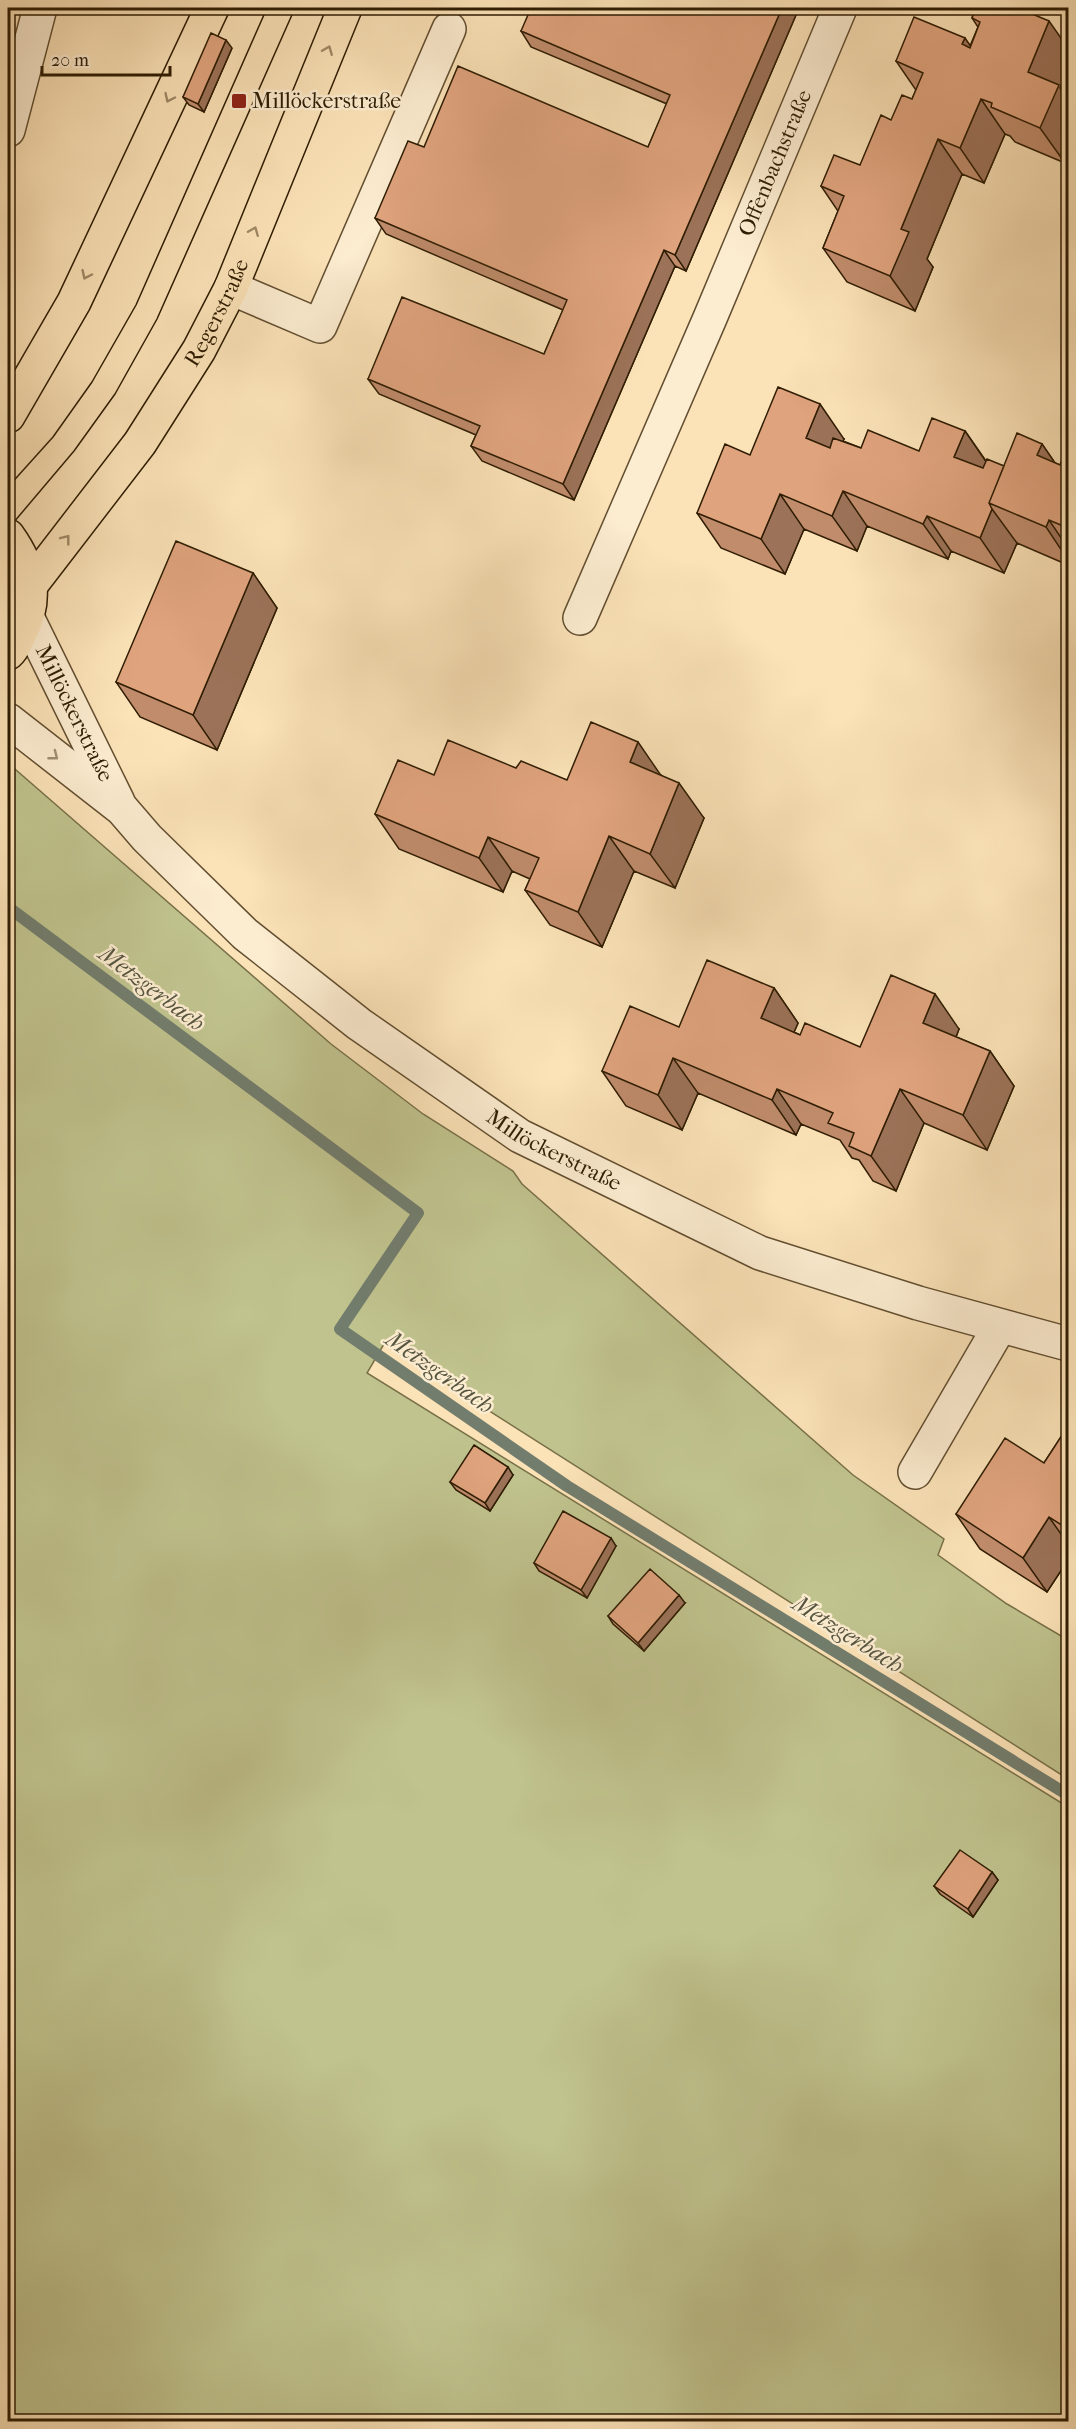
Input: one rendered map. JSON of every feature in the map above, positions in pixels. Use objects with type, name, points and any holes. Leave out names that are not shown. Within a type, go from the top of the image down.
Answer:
[{"type":"main road","points":[[8,416],[74,302],[212,8]]},
{"type":"main road","name":"Regerstraße","points":[[30,586],[140,443],[199,350],[231,288],[345,8]]},
{"type":"main road","points":[[8,536],[22,557],[30,586],[28,619],[8,653]]},
{"type":"street","points":[[8,130],[40,8]]},
{"type":"street","name":"Offenbachstraße","points":[[580,618],[710,318],[840,8]]},
{"type":"street","points":[[231,288],[320,326],[449,29]]},
{"type":"street","name":"Millöckerstraße","points":[[28,619],[122,809]]},
{"type":"street","name":"Millöckerstraße","points":[[8,720],[122,809],[147,838],[245,933],[359,1024],[520,1136],[760,1254],[918,1303],[1068,1344]]},
{"type":"street","points":[[915,1472],[1000,1326]]},
{"type":"green space","points":[[8,763],[331,1044],[423,1114],[513,1171],[522,1184],[853,1475],[944,1539],[938,1555],[1007,1604],[1068,1640],[1068,1779],[384,1344],[367,1373],[1068,1807],[1068,2421],[8,2421]]},
{"type":"building","points":[[531,8],[782,8],[675,255],[664,250],[563,484],[471,446],[480,426],[368,379],[402,297],[544,354],[567,300],[375,218],[408,141],[424,147],[458,66],[648,147],[670,95],[521,31]]},
{"type":"building","points":[[976,8],[1018,8],[1049,21],[1028,72],[1059,85],[1040,128],[991,107],[992,103],[981,99],[960,148],[938,139],[901,229],[909,232],[890,276],[823,248],[844,196],[821,186],[834,155],[860,165],[881,115],[891,120],[902,95],[912,99],[923,73],[896,61],[914,17],[965,38],[962,44],[970,48],[980,22],[972,18]]},
{"type":"building","points":[[211,33],[226,40],[198,104],[183,97]]},
{"type":"building","points":[[778,387],[820,404],[806,438],[830,448],[833,438],[861,448],[868,430],[919,451],[932,418],[965,431],[954,457],[983,468],[987,459],[1004,466],[989,503],[992,509],[980,538],[927,516],[923,524],[843,491],[832,516],[780,494],[761,539],[697,513],[725,444],[750,455]]},
{"type":"building","points":[[1017,433],[1042,444],[1037,455],[1060,465],[1068,445],[1068,528],[1049,520],[1046,527],[989,503]]},
{"type":"building","points":[[176,541],[253,573],[193,715],[116,682]]},
{"type":"building","points":[[591,722],[638,742],[630,762],[679,783],[650,854],[609,836],[578,912],[525,890],[539,858],[488,837],[479,858],[375,814],[398,760],[434,775],[448,740],[516,768],[521,761],[567,780]]},
{"type":"building","points":[[707,960],[774,988],[761,1018],[800,1035],[805,1023],[860,1047],[891,975],[935,994],[923,1023],[990,1051],[963,1115],[900,1089],[871,1156],[849,1146],[854,1133],[828,1123],[833,1113],[777,1089],[772,1100],[673,1058],[658,1095],[602,1071],[630,1006],[679,1027]]},
{"type":"building","points":[[1068,1426],[1068,1529],[1049,1517],[1023,1558],[956,1514],[1005,1438],[1044,1463]]},
{"type":"building","points":[[474,1445],[508,1467],[485,1503],[450,1482]]},
{"type":"building","points":[[563,1511],[611,1538],[581,1590],[534,1563]]},
{"type":"building","points":[[650,1569],[679,1595],[638,1643],[608,1616]]},
{"type":"building","points":[[960,1850],[992,1872],[968,1909],[934,1886]]},
{"type":"waterway","name":"Metzgerbach","points":[[8,907],[418,1213],[340,1329],[567,1486],[1068,1795]]},
{"type":"tram line","points":[[8,487],[53,437],[92,382],[136,305],[267,8]]},
{"type":"tram line","points":[[8,529],[74,451],[115,394],[157,319],[295,8]]},
{"type":"place","name":"Millöckerstraße","points":[[239,101]]}]
